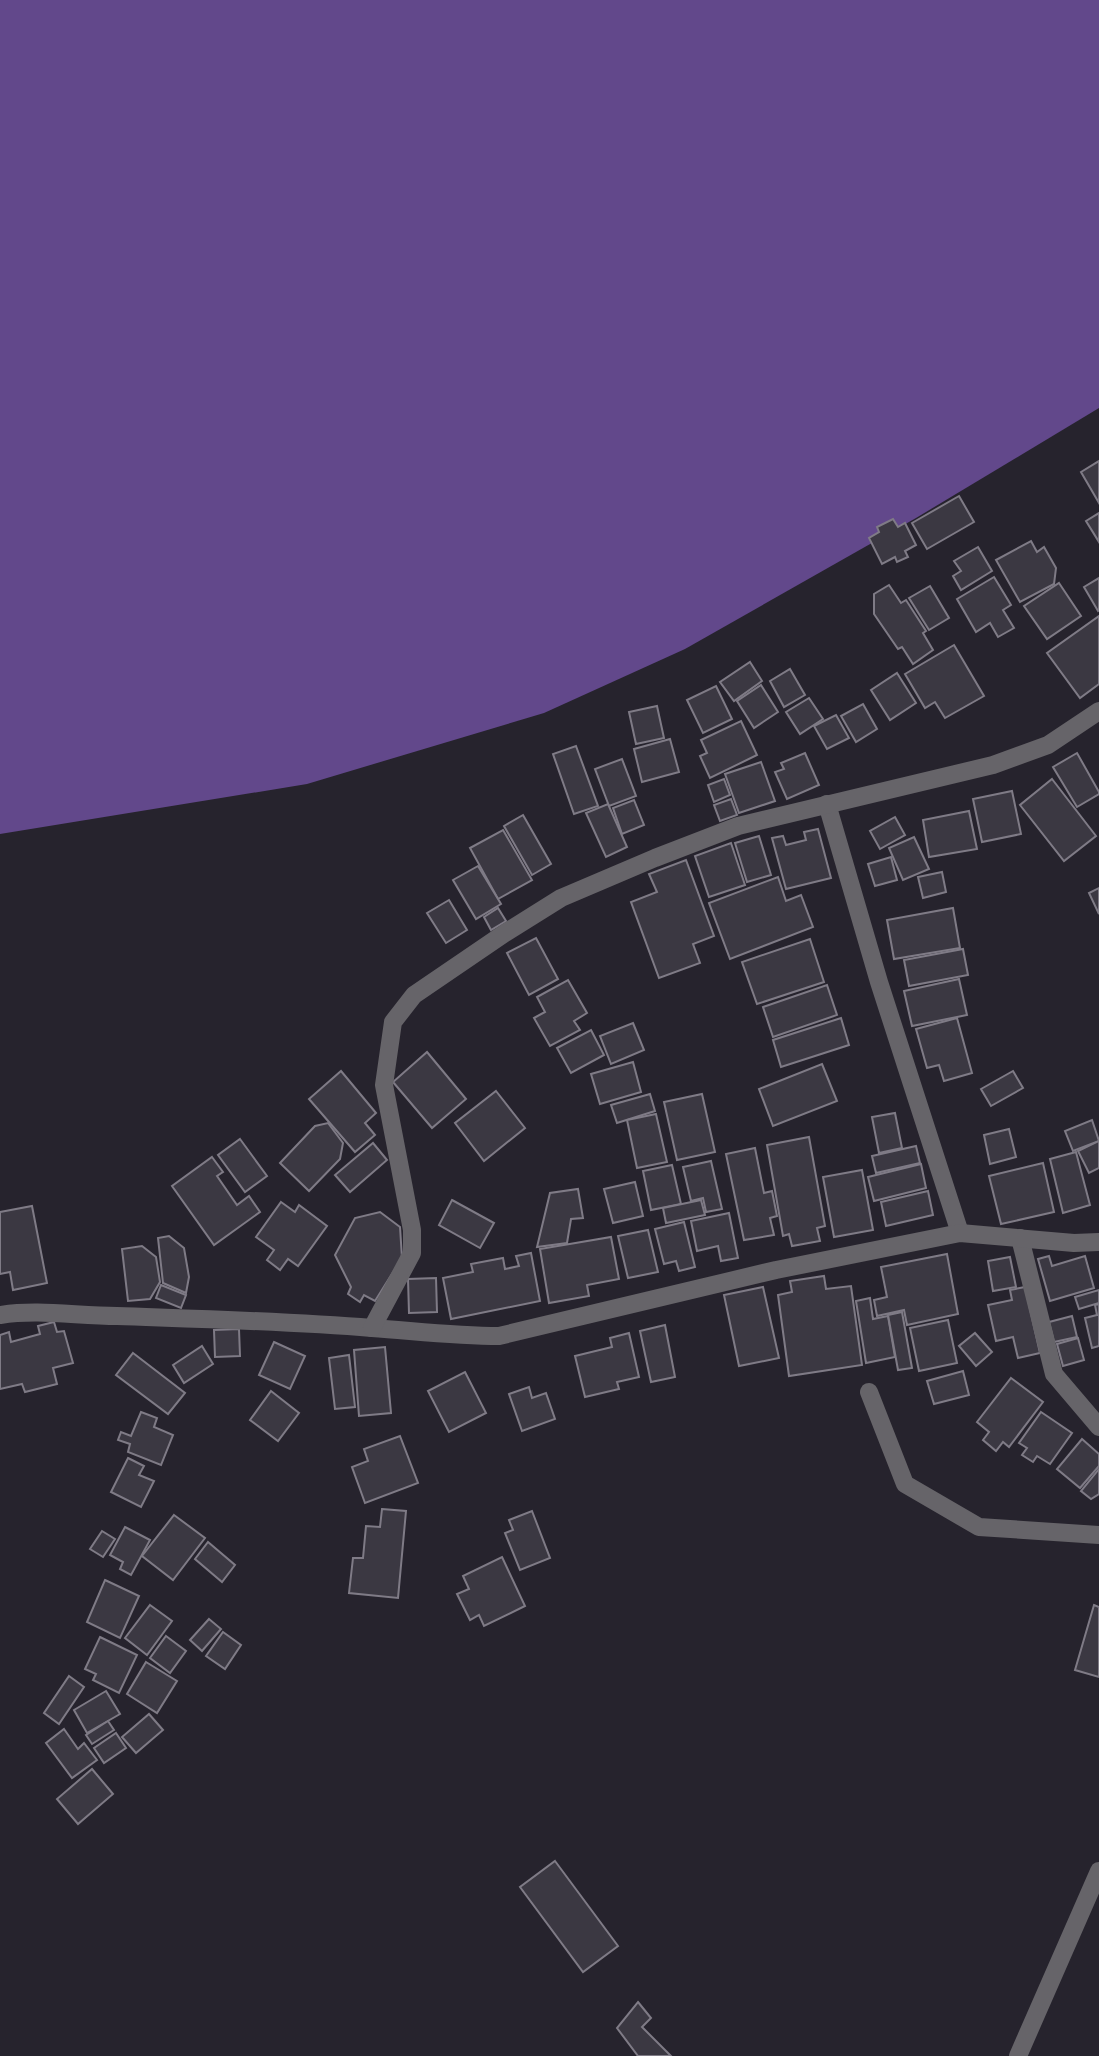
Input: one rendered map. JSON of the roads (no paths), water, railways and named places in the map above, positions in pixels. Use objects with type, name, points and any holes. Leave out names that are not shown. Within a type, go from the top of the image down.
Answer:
[{"type":"street","points":[[372,1328],[412,1253],[411,1220],[384,1085],[393,1022],[414,995],[561,898],[655,858],[738,826],[993,765],[1048,744],[1099,711]]},
{"type":"street","points":[[827,804],[879,982],[960,1233]]},
{"type":"street","points":[[0,1315],[29,1311],[499,1336],[776,1270],[960,1233],[1074,1243],[1099,1242]]},
{"type":"street","points":[[1020,1238],[1054,1374],[1099,1427]]},
{"type":"street","points":[[869,1392],[905,1484],[979,1527],[1099,1535]]},
{"type":"street","points":[[1018,2056],[1099,1871]]}]
